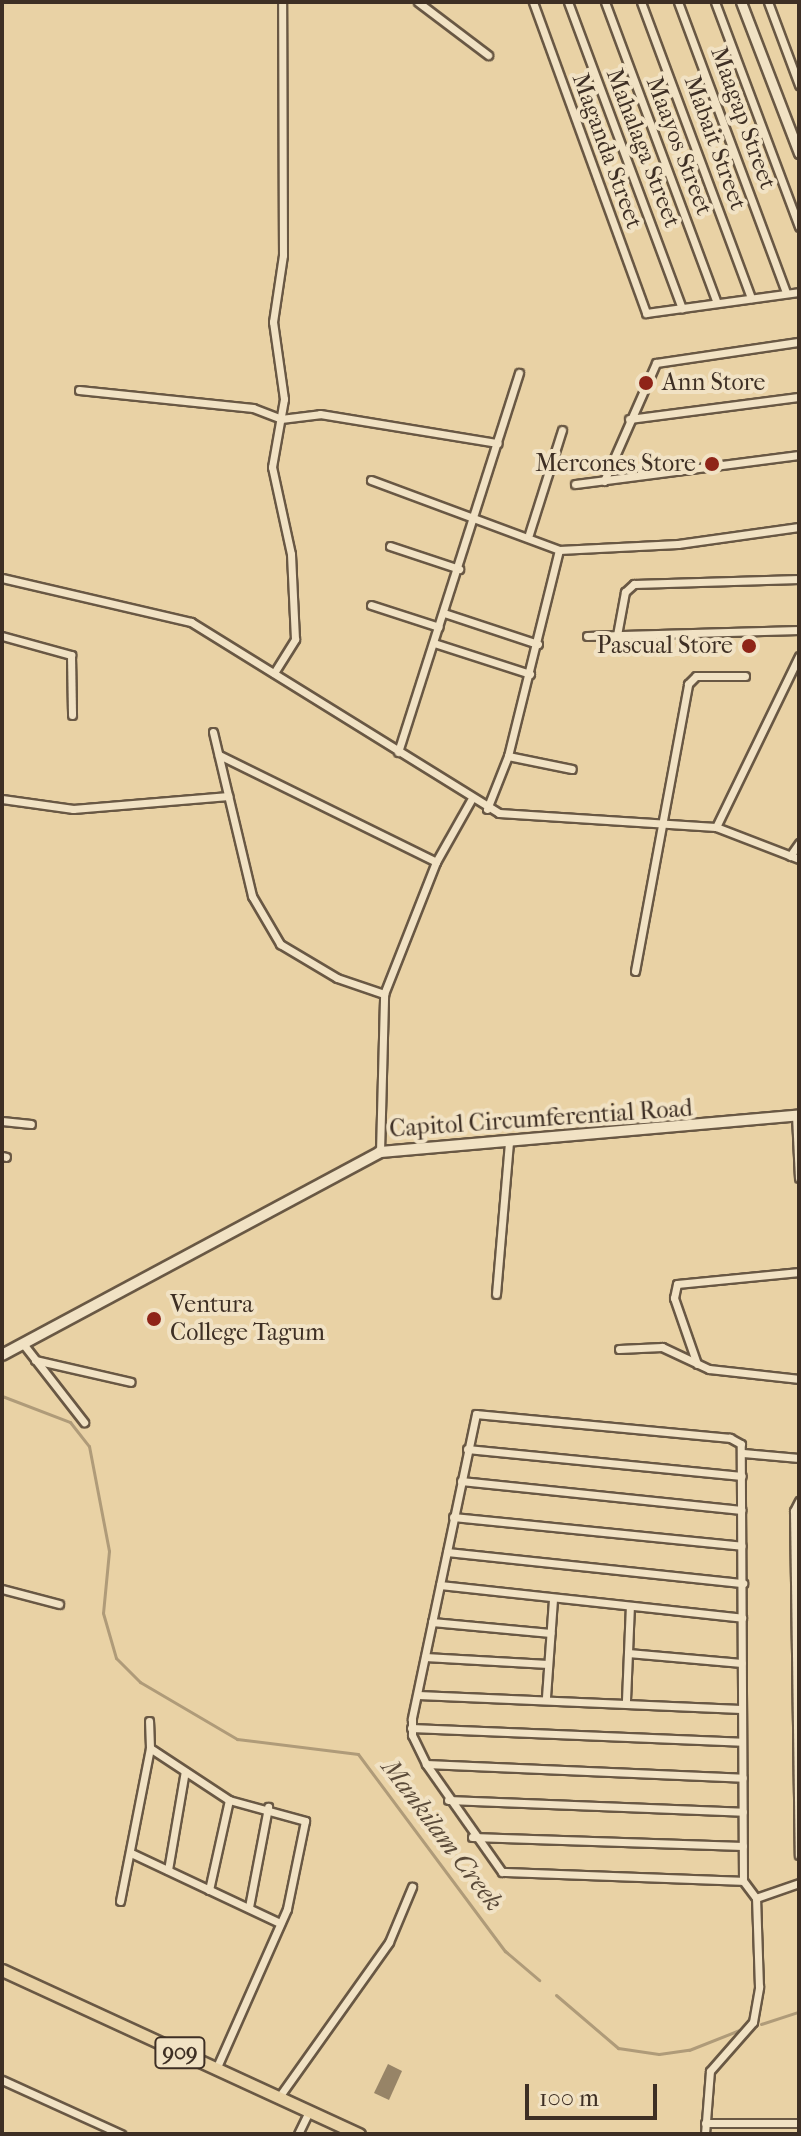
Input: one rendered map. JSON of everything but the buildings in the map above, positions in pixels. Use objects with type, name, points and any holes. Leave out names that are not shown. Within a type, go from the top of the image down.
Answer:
[{"type":"highway","name":"909","points":[[2,1970],[359,2134]]},
{"type":"main road","name":"Capitol Circumferential Road","points":[[2,1355],[380,1152],[798,1115]]},
{"type":"street","points":[[274,673],[295,639],[291,554],[273,484],[281,419],[273,322],[283,255],[282,2]]},
{"type":"street","points":[[418,2],[488,55]]},
{"type":"street","name":"Maganda Street","points":[[533,2],[646,313],[682,308]]},
{"type":"street","name":"Mahalaga Street","points":[[568,2],[682,308]]},
{"type":"street","name":"Maayos Street","points":[[605,2],[717,303]]},
{"type":"street","name":"Mabait Street","points":[[641,2],[751,298]]},
{"type":"street","name":"Maagap Street","points":[[678,2],[786,293]]},
{"type":"street","points":[[715,2],[799,227]]},
{"type":"street","points":[[741,2],[799,153]]},
{"type":"street","points":[[768,2],[799,85]]},
{"type":"street","points":[[682,308],[799,292]]},
{"type":"street","points":[[604,481],[656,363],[799,342]]},
{"type":"street","points":[[398,752],[459,569],[519,373]]},
{"type":"street","points":[[79,390],[253,408],[281,419],[320,414],[498,443]]},
{"type":"street","points":[[629,419],[799,397]]},
{"type":"street","points":[[529,534],[562,430]]},
{"type":"street","points":[[575,484],[799,455]]},
{"type":"street","points":[[371,480],[529,534],[559,550],[678,544],[799,527]]},
{"type":"street","points":[[390,546],[459,569]]},
{"type":"street","points":[[487,809],[508,756],[559,550]]},
{"type":"street","points":[[2,578],[191,622],[487,809],[522,818],[716,827],[795,858],[799,843]]},
{"type":"street","points":[[617,635],[625,592],[634,584],[799,579]]},
{"type":"street","points":[[371,605],[439,627]]},
{"type":"street","points":[[444,613],[538,644]]},
{"type":"street","points":[[587,636],[799,630]]},
{"type":"street","points":[[2,636],[71,655],[72,715]]},
{"type":"street","points":[[434,643],[530,674]]},
{"type":"street","points":[[716,827],[799,656]]},
{"type":"street","points":[[635,971],[667,826],[690,680],[745,676]]},
{"type":"street","points":[[213,732],[252,896],[280,944],[337,978],[384,994]]},
{"type":"street","points":[[219,755],[436,862]]},
{"type":"street","points":[[508,756],[572,769]]},
{"type":"street","points":[[2,799],[73,809],[228,796]]},
{"type":"street","points":[[380,1152],[384,994],[436,862],[471,800]]},
{"type":"street","points":[[798,1115],[799,1178]]},
{"type":"street","points":[[2,1121],[31,1124]]},
{"type":"street","points":[[496,1294],[509,1141]]},
{"type":"street","points":[[697,1364],[674,1298],[677,1284],[799,1272]]},
{"type":"street","points":[[24,1345],[84,1422]]},
{"type":"street","points":[[619,1349],[662,1347],[697,1364],[799,1379]]},
{"type":"street","points":[[35,1360],[131,1382]]},
{"type":"street","points":[[705,2134],[710,2071],[756,2014],[756,1898],[743,1881],[743,1453],[730,1438],[484,1412],[474,1417],[411,1728],[426,1764],[472,1837],[508,1873],[743,1881]]},
{"type":"street","points":[[467,1449],[742,1476]]},
{"type":"street","points":[[743,1453],[799,1458]]},
{"type":"street","points":[[461,1481],[742,1510]]},
{"type":"street","points":[[799,1501],[799,1855]]},
{"type":"street","points":[[453,1517],[742,1546]]},
{"type":"street","points":[[447,1552],[743,1583]]},
{"type":"street","points":[[440,1585],[742,1618]]},
{"type":"street","points":[[2,1589],[59,1604]]},
{"type":"street","points":[[546,1697],[553,1599]]},
{"type":"street","points":[[626,1700],[630,1606]]},
{"type":"street","points":[[432,1622],[550,1633]]},
{"type":"street","points":[[628,1653],[742,1663]]},
{"type":"street","points":[[425,1657],[548,1664]]},
{"type":"street","points":[[418,1695],[626,1700],[741,1709]]},
{"type":"street","points":[[120,1901],[150,1748],[149,1721]]},
{"type":"street","points":[[411,1728],[742,1742]]},
{"type":"street","points":[[150,1748],[229,1800],[268,1807],[305,1821],[280,1923],[216,2069]]},
{"type":"street","points":[[426,1764],[743,1778]]},
{"type":"street","points":[[168,1870],[185,1771]]},
{"type":"street","points":[[209,1890],[229,1800]]},
{"type":"street","points":[[448,1800],[743,1812]]},
{"type":"street","points":[[249,1907],[268,1807]]},
{"type":"street","points":[[472,1837],[743,1846]]},
{"type":"street","points":[[131,1853],[280,1923]]},
{"type":"street","points":[[756,1898],[799,1883]]},
{"type":"street","points":[[279,2097],[389,1942],[412,1887]]},
{"type":"street","points":[[2,2080],[121,2134]]},
{"type":"street","points":[[298,2134],[309,2111]]},
{"type":"street","points":[[705,2123],[799,2123]]},
{"type":"waterway","name":"Mankilam Creek","points":[[2,1396],[70,1422],[89,1446],[109,1551],[103,1613],[116,1658],[140,1682],[237,1739],[358,1754],[505,1951],[539,1980]]},
{"type":"waterway","name":"Mankilam Creek","points":[[556,1995],[618,2048],[659,2054],[689,2050],[742,2029]]},
{"type":"waterway","name":"Mankilam Creek","points":[[761,2024],[799,2012]]},
{"type":"place","name":"Ann Store","points":[[646,383]]},
{"type":"place","name":"Mercones Store","points":[[712,464]]},
{"type":"place","name":"Pascual Store","points":[[749,646]]},
{"type":"place","name":"Ventura College Tagum","points":[[154,1319]]}]
